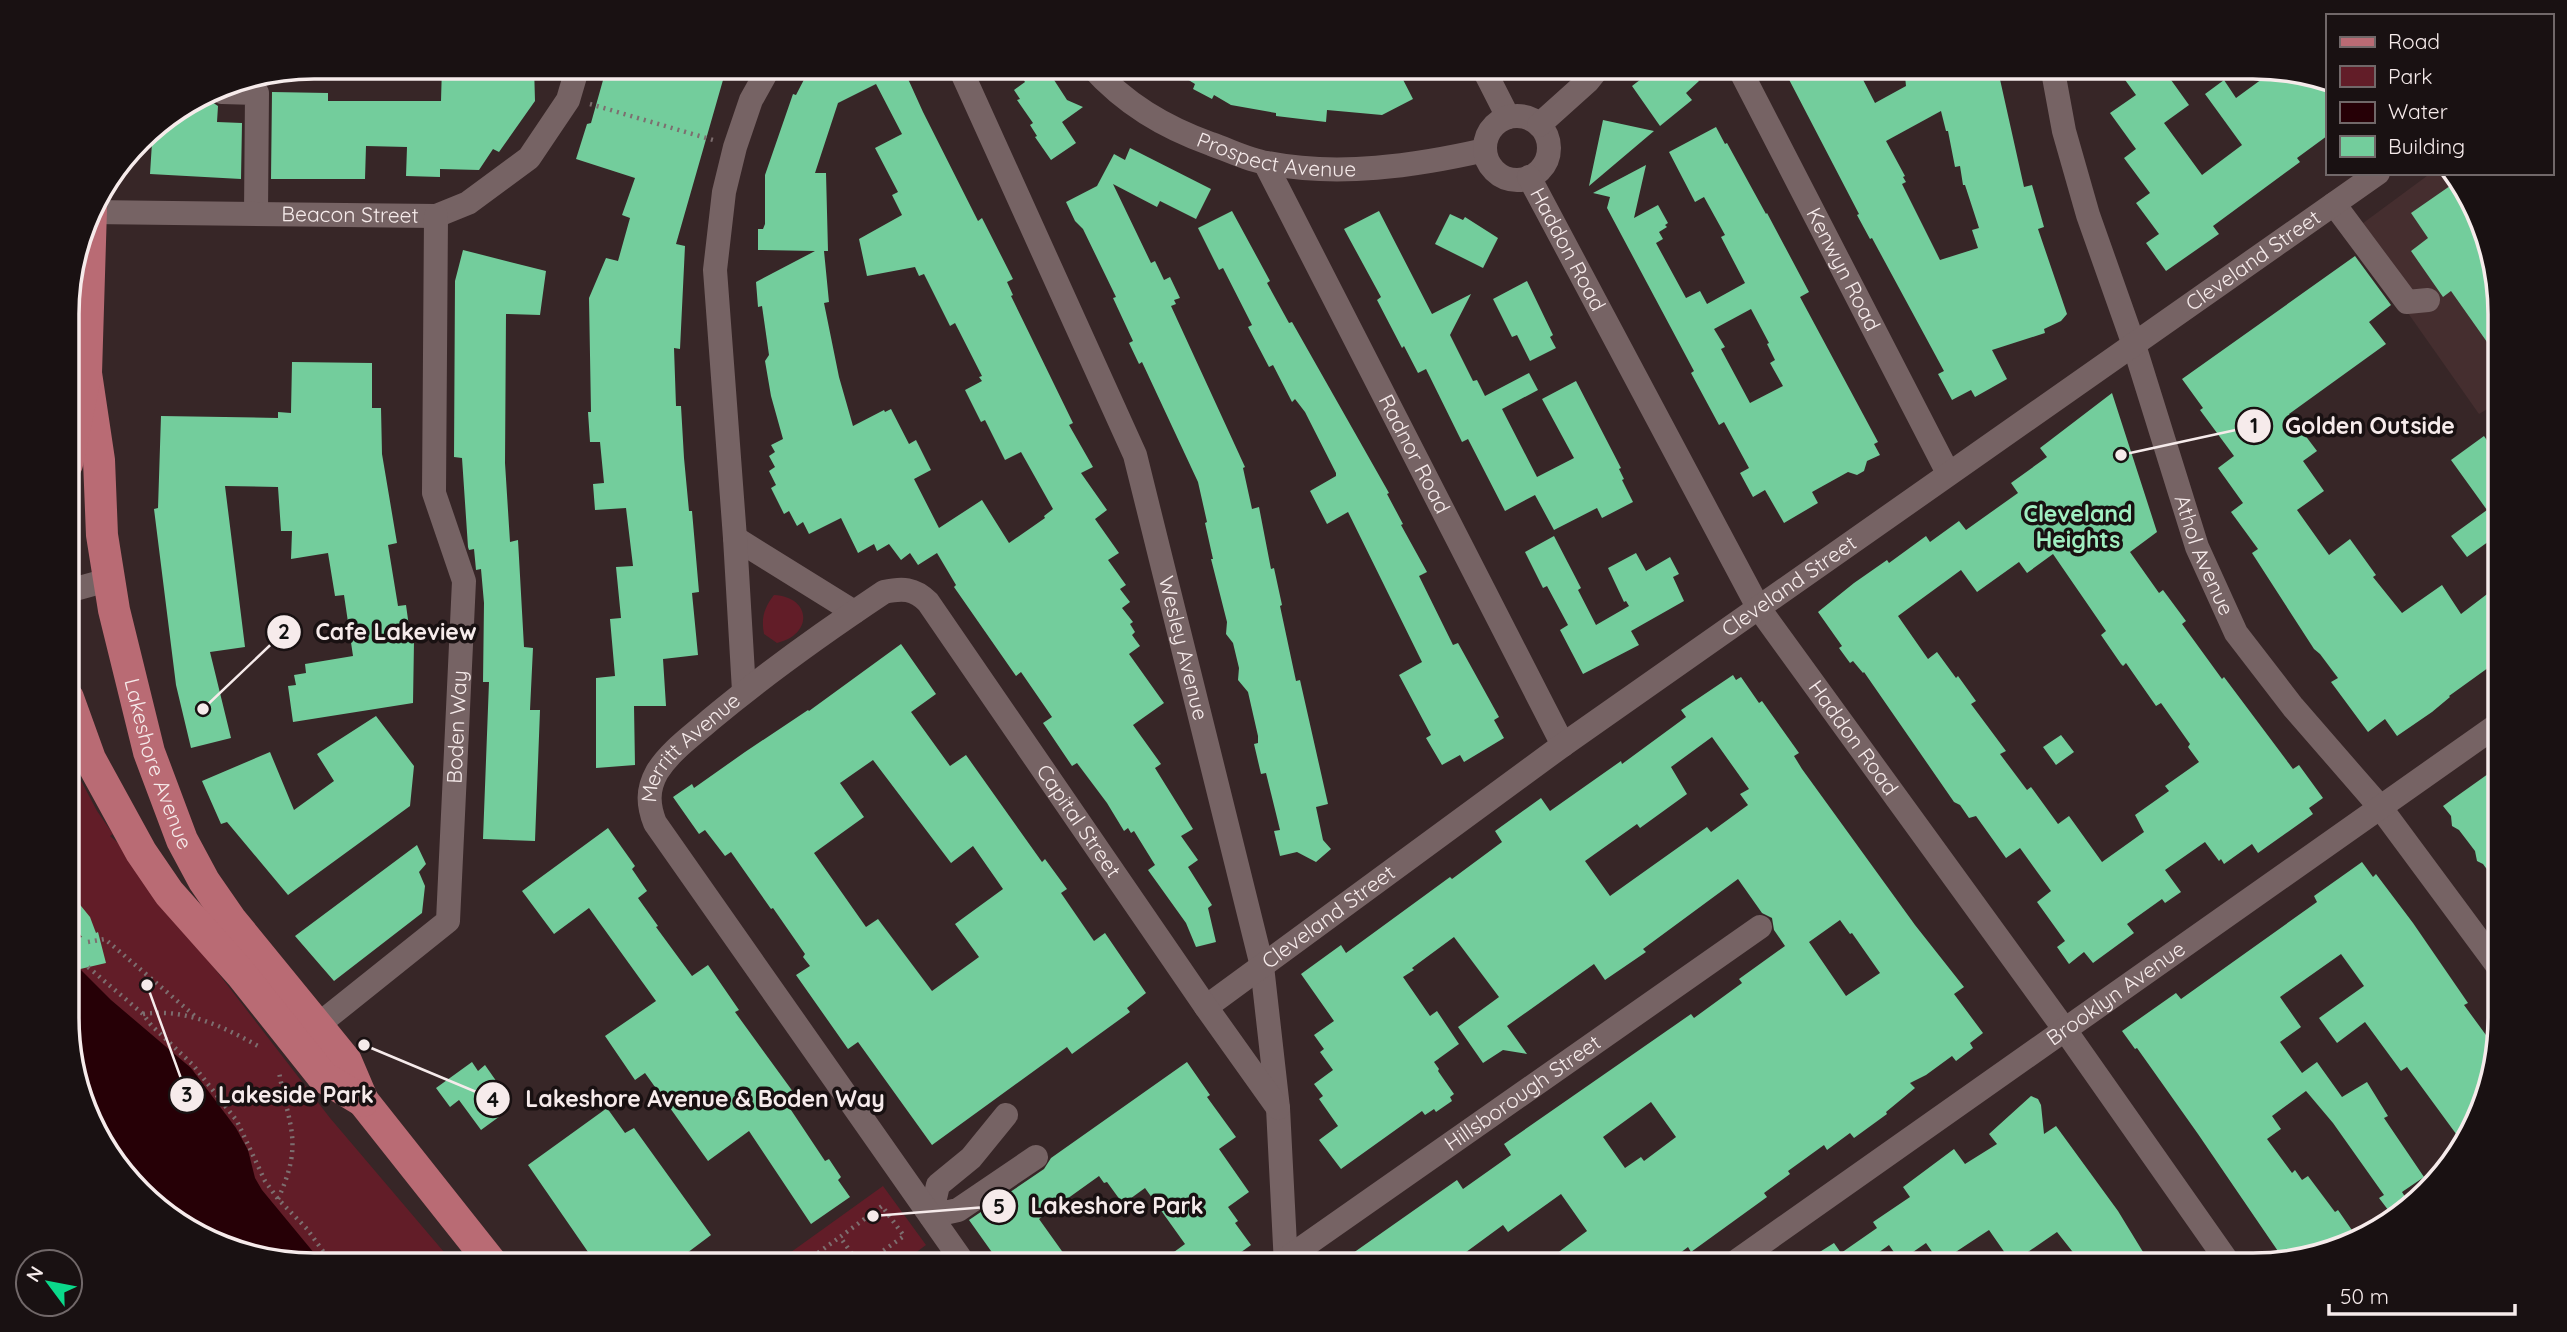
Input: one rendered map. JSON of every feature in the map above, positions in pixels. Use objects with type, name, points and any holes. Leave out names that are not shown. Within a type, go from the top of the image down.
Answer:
[{"type":"main road","name":"Lakeshore Avenue","points":[[79,407],[86,373],[90,244]]},
{"type":"main road","name":"Lakeshore Avenue","points":[[86,373],[99,460],[102,535],[108,580],[149,752],[182,840],[204,881],[307,1035]]},
{"type":"main road","name":"Lakeshore Avenue","points":[[79,729],[90,760],[141,852],[169,893],[241,974],[307,1035],[346,1061],[363,1101],[483,1253]]},
{"type":"street","name":"Beacon Street","points":[[103,210],[436,216],[468,203],[528,158],[569,97],[574,79]]},
{"type":"street","name":"Merritt Avenue","points":[[763,79],[751,100],[734,147],[724,192],[715,270],[744,691],[674,750],[657,772],[649,790],[649,807],[655,824],[957,1253]]},
{"type":"street","name":"Wesley Avenue","points":[[965,79],[1135,454],[1262,966],[1278,1108],[1286,1253]]},
{"type":"street","name":"Prospect Avenue","points":[[1103,79],[1149,116],[1174,130],[1265,163],[1317,169],[1349,169],[1409,164],[1485,150]]},
{"type":"street","points":[[1489,79],[1508,117]]},
{"type":"street","points":[[1539,125],[1590,79]]},
{"type":"street","name":"Kenwyn Road","points":[[1745,79],[1948,473]]},
{"type":"street","name":"Athol Avenue","points":[[2054,79],[2064,131],[2088,215],[2134,345],[2196,547],[2236,634],[2293,707],[2380,807],[2488,953]]},
{"type":"street","points":[[235,92],[257,93],[256,214]]},
{"type":"street","points":[[1508,117],[1525,117],[1539,125],[1545,132],[1549,149],[1543,166],[1529,177],[1512,180],[1490,166],[1485,150],[1491,130],[1499,122],[1508,117]]},
{"type":"street","name":"Radnor Road","points":[[1265,163],[1563,745]]},
{"type":"street","name":"Cleveland Street","points":[[1206,1007],[1563,745],[2375,175]]},
{"type":"street","name":"Haddon Road","points":[[1529,177],[1759,607],[2065,1030],[2222,1253]]},
{"type":"street","points":[[2334,204],[2407,302],[2428,300]]},
{"type":"street","name":"Boden Way","points":[[307,1035],[448,920],[464,581],[434,493],[436,216]]},
{"type":"street","points":[[735,538],[853,612]]},
{"type":"street","points":[[79,588],[108,580]]},
{"type":"street","name":"Capital Street","points":[[744,691],[884,592],[900,588],[917,592],[928,602],[1278,1108]]},
{"type":"street","name":"Brooklyn Avenue","points":[[1748,1253],[2488,731]]},
{"type":"street","name":"Hillsborough Street","points":[[1299,1253],[1760,927]]},
{"type":"street","points":[[1006,1115],[971,1158],[938,1185],[931,1216],[958,1210],[1036,1157]]},
{"type":"path","points":[[569,97],[734,147]]},
{"type":"path","points":[[88,942],[105,939],[196,1017]]},
{"type":"path","points":[[88,967],[143,1014],[193,1065],[237,1121],[265,1181],[324,1253]]},
{"type":"path","points":[[143,1014],[196,1017],[258,1046]]},
{"type":"path","points":[[278,1199],[288,1176],[293,1150],[289,1112],[279,1072]]},
{"type":"path","points":[[817,1253],[882,1206],[904,1236],[879,1253]]},
{"type":"path","points":[[840,1237],[852,1253]]},
{"type":"shaded area","points":[[2428,175],[2443,175],[2449,183],[2470,224],[2486,283],[2488,409],[2479,414],[2351,232]]},
{"type":"green space","points":[[774,595],[796,602],[803,617],[797,632],[789,639],[777,643],[764,634],[763,628],[764,613]]},
{"type":"green space","points":[[79,777],[113,834],[110,836],[330,1118],[445,1253],[314,1253],[253,1245],[210,1229],[183,1214],[137,1173],[118,1149],[91,1094],[81,1049]]},
{"type":"green space","points":[[883,1186],[926,1245],[915,1253],[790,1253]]},
{"type":"water","points":[[79,969],[191,1068],[236,1128],[248,1150],[255,1178],[314,1253],[253,1245],[210,1229],[183,1214],[137,1173],[118,1149],[91,1094],[81,1049]]},
{"type":"building","points":[[442,79],[534,79],[535,101],[499,152],[493,149],[479,170],[440,169],[440,177],[406,176],[407,147],[366,146],[365,179],[271,179],[272,92],[328,93],[328,101],[441,101]]},
{"type":"building","points":[[603,79],[723,79],[676,244],[685,246],[680,349],[674,348],[676,406],[681,406],[689,511],[692,511],[699,592],[692,593],[698,655],[663,659],[666,706],[634,706],[635,765],[596,768],[596,678],[615,676],[610,619],[621,618],[616,567],[633,566],[626,508],[595,510],[593,484],[604,483],[600,442],[590,442],[589,298],[606,258],[618,261],[630,218],[622,215],[635,178],[576,159],[587,124],[591,123]]},
{"type":"building","points":[[804,79],[908,79],[978,221],[982,218],[1013,279],[1007,282],[1013,295],[1011,296],[1073,423],[1069,425],[1093,467],[1081,473],[1107,510],[1095,519],[1119,553],[1108,560],[1126,585],[1120,589],[1130,602],[1122,608],[1133,622],[1130,624],[1135,632],[1132,635],[1140,646],[1129,654],[1164,703],[1133,725],[1161,764],[1155,768],[1193,829],[1181,836],[1198,860],[1188,867],[1212,905],[1208,908],[1216,942],[1196,947],[1186,923],[1148,870],[1155,865],[1134,831],[1131,833],[1128,828],[1124,831],[1077,763],[1072,766],[1043,723],[1052,717],[1021,672],[1016,676],[954,587],[956,585],[937,553],[918,565],[910,553],[901,560],[889,544],[877,551],[874,544],[858,553],[841,518],[809,534],[803,522],[797,526],[789,511],[784,514],[771,488],[776,485],[769,471],[775,467],[769,456],[775,452],[771,445],[783,439],[771,396],[765,361],[769,355],[762,306],[758,307],[756,282],[815,251],[758,250],[758,229],[763,229],[765,224],[765,175],[793,94],[796,95]],"holes":[[[876,84],[902,134],[875,148],[898,192],[892,195],[902,215],[859,239],[867,276],[915,267],[919,276],[924,274],[950,326],[955,323],[982,376],[979,377],[982,381],[965,390],[981,422],[985,420],[1005,460],[1021,452],[1053,509],[1045,518],[1009,543],[982,500],[939,528],[914,479],[931,470],[916,440],[909,444],[891,409],[853,426],[839,377],[824,303],[829,302],[824,251],[828,251],[826,173],[815,173],[838,103]]]},
{"type":"building","points":[[1023,79],[1053,79],[1067,100],[1083,107],[1062,122],[1076,143],[1051,160],[1035,137],[1037,136],[1030,125],[1033,123],[1017,100],[1020,99],[1014,90],[1025,82]]},
{"type":"building","points":[[1187,79],[1403,79],[1413,99],[1382,115],[1327,110],[1326,122],[1276,116],[1276,113],[1231,105],[1214,95],[1212,99],[1193,89],[1195,84]]},
{"type":"building","points":[[1641,79],[1699,81],[1686,93],[1692,100],[1660,126],[1632,86]]},
{"type":"building","points":[[1789,79],[1863,79],[1875,103],[1906,86],[1905,79],[2000,79],[2024,187],[2032,185],[2044,227],[2038,229],[2067,314],[2061,321],[2044,329],[2045,333],[1992,350],[2007,379],[1975,397],[1971,390],[1952,400],[1938,374],[1944,371],[1857,215],[1859,214]],"holes":[[[1941,111],[1955,167],[1960,166],[1963,185],[1979,228],[1972,230],[1978,248],[1940,260],[1902,184],[1906,182],[1903,177],[1905,176],[1886,141]]]},
{"type":"building","points":[[2124,79],[2170,79],[2189,105],[2164,123],[2202,175],[2242,145],[2205,94],[2224,80],[2236,98],[2262,79],[2299,83],[2326,90],[2326,137],[2297,158],[2300,162],[2213,226],[2219,234],[2166,271],[2146,243],[2159,234],[2136,203],[2150,193],[2124,158],[2136,149],[2110,113],[2136,95]]},
{"type":"building","points":[[212,102],[218,106],[217,122],[242,123],[241,179],[150,174],[152,144],[196,110]]},
{"type":"building","points":[[1603,120],[1654,131],[1589,186]]},
{"type":"building","points":[[1716,127],[1767,213],[1809,292],[1800,297],[1878,442],[1874,444],[1880,455],[1867,461],[1864,471],[1857,475],[1848,472],[1812,492],[1818,503],[1784,523],[1765,490],[1753,497],[1740,473],[1749,468],[1724,422],[1719,425],[1691,373],[1694,371],[1607,208],[1610,197],[1593,193],[1646,165],[1634,218],[1658,205],[1668,223],[1665,225],[1667,227],[1659,232],[1663,239],[1656,243],[1686,298],[1700,291],[1707,304],[1745,283],[1721,237],[1725,235],[1704,197],[1695,202],[1669,152]],"holes":[[[1751,309],[1769,343],[1767,344],[1775,360],[1770,363],[1783,386],[1750,403],[1721,349],[1725,347],[1714,329]]]},
{"type":"building","points":[[1130,148],[1211,189],[1196,219],[1160,201],[1157,207],[1113,184],[1151,263],[1155,261],[1164,280],[1170,277],[1180,298],[1174,300],[1176,304],[1171,306],[1245,467],[1243,468],[1252,509],[1259,507],[1271,569],[1274,568],[1282,605],[1280,606],[1296,681],[1300,680],[1328,804],[1316,807],[1323,840],[1331,849],[1316,862],[1297,852],[1280,856],[1274,831],[1280,830],[1266,773],[1261,774],[1254,744],[1258,743],[1258,736],[1248,692],[1238,680],[1239,668],[1233,643],[1226,634],[1227,622],[1211,559],[1207,522],[1198,482],[1142,362],[1139,364],[1129,343],[1133,341],[1113,298],[1116,297],[1083,229],[1075,221],[1066,202],[1097,186],[1114,154],[1125,160]]},
{"type":"building","points":[[2450,186],[2464,210],[2480,253],[2486,283],[2488,343],[2451,291],[2443,297],[2411,251],[2428,238],[2411,213]]},
{"type":"building","points":[[1232,211],[1270,281],[1267,283],[1289,323],[1292,322],[1389,493],[1387,494],[1403,524],[1401,525],[1427,572],[1419,576],[1453,645],[1458,643],[1499,717],[1494,720],[1504,738],[1464,762],[1460,755],[1442,765],[1426,738],[1431,735],[1399,675],[1422,662],[1348,512],[1327,524],[1310,491],[1336,476],[1336,473],[1305,412],[1295,399],[1292,402],[1273,365],[1269,367],[1248,327],[1252,325],[1223,268],[1219,270],[1198,228]]},
{"type":"building","points":[[1379,211],[1432,314],[1471,294],[1450,335],[1473,381],[1477,380],[1485,396],[1529,373],[1538,390],[1502,409],[1537,477],[1574,458],[1542,399],[1576,381],[1621,468],[1622,480],[1633,502],[1602,518],[1597,508],[1554,530],[1535,495],[1505,511],[1468,439],[1462,442],[1426,369],[1418,373],[1404,346],[1402,348],[1377,300],[1381,297],[1344,229]]},
{"type":"building","points":[[1450,214],[1463,220],[1465,217],[1498,238],[1483,268],[1435,244]]},
{"type":"building","points":[[463,250],[546,271],[540,315],[506,314],[505,463],[510,542],[518,540],[524,647],[533,648],[530,710],[540,710],[535,841],[483,839],[489,682],[483,682],[484,603],[481,569],[476,570],[474,549],[469,550],[468,547],[462,458],[454,457],[455,281]]},
{"type":"building","points":[[2355,256],[2391,305],[2369,322],[2386,344],[2289,414],[2317,451],[2303,461],[2324,491],[2297,510],[2329,555],[2350,539],[2376,575],[2373,577],[2402,613],[2442,585],[2461,614],[2488,593],[2488,668],[2397,736],[2385,719],[2368,732],[2331,682],[2338,678],[2314,649],[2252,553],[2258,549],[2231,512],[2243,503],[2218,468],[2234,456],[2200,410],[2203,408],[2182,379]]},
{"type":"building","points":[[1527,281],[1553,335],[1550,337],[1556,348],[1530,361],[1517,335],[1512,337],[1493,299]]},
{"type":"building","points":[[292,362],[372,363],[372,408],[381,408],[382,454],[397,543],[388,545],[398,606],[406,605],[411,641],[414,641],[413,703],[293,722],[288,686],[296,685],[294,675],[306,673],[305,664],[353,656],[344,595],[335,596],[328,553],[291,559],[292,531],[281,531],[278,487],[225,486],[245,647],[210,652],[231,738],[191,748],[176,685],[154,509],[158,508],[161,416],[278,418],[278,412],[291,413]]},
{"type":"building","points":[[2112,393],[2157,532],[2130,552],[2159,593],[2163,590],[2186,621],[2182,624],[2222,679],[2224,677],[2293,769],[2299,765],[2323,798],[2309,808],[2313,814],[2258,853],[2252,844],[2224,864],[2205,842],[2165,870],[2181,892],[2165,903],[2162,899],[2127,924],[2134,933],[2093,963],[2084,952],[2069,964],[2057,947],[2065,941],[2037,902],[2051,891],[2020,848],[2006,858],[1976,816],[1969,818],[1960,805],[1954,802],[1864,672],[1853,661],[1850,663],[1839,648],[1842,646],[1818,612],[1854,583],[1887,560],[1889,563],[1926,536],[1930,542],[1959,521],[1966,530],[2018,493],[2011,483],[2047,457],[2040,448]],"holes":[[[2053,554],[2106,631],[2101,635],[2121,664],[2123,666],[2126,663],[2156,706],[2161,703],[2190,744],[2188,747],[2199,762],[2165,786],[2169,791],[2135,815],[2144,832],[2102,862],[2069,816],[2058,824],[2031,787],[2027,790],[2000,754],[2006,751],[1971,704],[1976,701],[1958,676],[1956,678],[1937,652],[1928,659],[1898,616],[1961,570],[1977,592],[2019,562],[2027,573]]]},
{"type":"building","points":[[2484,436],[2488,442],[2488,542],[2467,557],[2451,536],[2487,510],[2451,460]]},
{"type":"building","points":[[1554,536],[1581,588],[1578,590],[1596,625],[1629,606],[1624,602],[1608,568],[1636,553],[1646,571],[1670,557],[1679,574],[1673,577],[1684,601],[1631,631],[1639,645],[1583,674],[1560,630],[1568,625],[1547,586],[1543,588],[1525,552]]},
{"type":"building","points":[[901,644],[936,694],[911,712],[950,766],[966,755],[1042,862],[1045,859],[1067,889],[1061,893],[1094,941],[1105,933],[1146,993],[1127,1008],[1130,1012],[1072,1054],[1067,1047],[932,1145],[858,1042],[848,1049],[796,975],[810,966],[803,957],[805,954],[773,908],[771,909],[731,852],[725,856],[705,830],[699,834],[673,797],[692,784],[694,788],[809,711]],"holes":[[[873,760],[951,863],[973,846],[1003,889],[955,924],[979,957],[932,991],[878,919],[866,927],[814,853],[864,817],[840,783]]]},
{"type":"building","points":[[1733,675],[1736,680],[1741,677],[1759,703],[1762,701],[1799,753],[1794,756],[1802,769],[1915,925],[1964,987],[1954,994],[1983,1033],[1970,1043],[1973,1048],[1956,1061],[1952,1056],[1910,1083],[1915,1088],[1886,1112],[1887,1114],[1854,1138],[1850,1133],[1827,1150],[1824,1145],[1788,1171],[1790,1174],[1764,1193],[1767,1197],[1691,1252],[1688,1247],[1680,1253],[1557,1253],[1587,1231],[1561,1194],[1508,1232],[1503,1225],[1465,1253],[1353,1253],[1457,1180],[1463,1189],[1511,1155],[1504,1144],[1691,1014],[1694,1018],[1742,983],[1739,979],[1785,946],[1774,930],[1772,918],[1762,913],[1738,879],[1643,949],[1646,952],[1605,980],[1594,964],[1507,1026],[1527,1054],[1503,1050],[1483,1063],[1458,1027],[1499,997],[1454,937],[1403,977],[1430,1016],[1437,1011],[1459,1044],[1434,1062],[1454,1094],[1450,1097],[1452,1101],[1436,1112],[1434,1109],[1425,1115],[1422,1111],[1341,1169],[1319,1140],[1338,1126],[1319,1099],[1323,1096],[1314,1084],[1333,1070],[1320,1052],[1324,1049],[1314,1035],[1334,1021],[1301,974],[1341,945],[1346,953],[1450,877],[1452,879],[1502,842],[1495,831],[1541,798],[1550,811],[1621,761],[1622,764],[1686,717],[1681,710]],"holes":[[[1712,737],[1749,789],[1740,794],[1748,805],[1711,832],[1707,827],[1610,896],[1585,861],[1637,824],[1640,828],[1687,794],[1671,767]],[[1840,920],[1880,973],[1846,996],[1809,942]],[[1651,1102],[1676,1137],[1644,1161],[1641,1157],[1625,1168],[1603,1137]]]},
{"type":"building","points":[[376,716],[414,766],[410,806],[288,895],[227,822],[221,824],[202,781],[270,752],[294,810],[334,781],[317,754]]},
{"type":"building","points":[[2061,735],[2074,752],[2056,765],[2043,747]]},
{"type":"building","points":[[2488,774],[2488,871],[2477,861],[2475,851],[2459,830],[2452,826],[2451,816],[2443,806]]},
{"type":"building","points":[[608,828],[635,866],[632,869],[647,891],[638,898],[658,926],[656,927],[692,976],[708,965],[739,1010],[735,1012],[799,1100],[789,1107],[825,1161],[829,1159],[841,1177],[838,1180],[850,1197],[811,1224],[749,1131],[708,1161],[645,1073],[635,1080],[605,1036],[656,1001],[589,908],[554,934],[522,891]]},
{"type":"building","points":[[417,845],[426,864],[419,872],[425,886],[422,913],[334,981],[295,936]]},
{"type":"building","points":[[2362,862],[2373,877],[2376,874],[2468,1003],[2464,1005],[2487,1036],[2486,1049],[2476,1094],[2457,1135],[2407,1067],[2401,1071],[2365,1022],[2337,1043],[2319,1018],[2364,986],[2341,954],[2280,997],[2301,1027],[2280,1042],[2302,1073],[2317,1062],[2342,1097],[2367,1082],[2388,1116],[2384,1118],[2424,1177],[2402,1192],[2405,1197],[2388,1210],[2379,1198],[2384,1195],[2333,1123],[2306,1091],[2272,1116],[2281,1129],[2267,1139],[2292,1173],[2295,1170],[2302,1180],[2308,1176],[2352,1231],[2329,1241],[2278,1252],[2198,1134],[2122,1031],[2176,993],[2181,999],[2317,902],[2314,896]]},
{"type":"building","points":[[79,904],[90,917],[96,933],[98,932],[106,963],[79,969],[79,938],[82,937],[79,933]]},
{"type":"building","points":[[472,1062],[478,1071],[485,1065],[499,1085],[492,1090],[507,1111],[481,1130],[459,1100],[450,1107],[436,1088]]},
{"type":"building","points":[[1187,1062],[1210,1095],[1207,1097],[1236,1137],[1219,1149],[1249,1192],[1228,1207],[1238,1221],[1235,1223],[1251,1245],[1240,1253],[1173,1253],[1185,1244],[1145,1188],[1123,1204],[1107,1182],[1104,1183],[1099,1176],[1039,1219],[1063,1253],[992,1253],[969,1220],[1044,1169],[1051,1158]]},
{"type":"building","points":[[2031,1096],[2038,1099],[2044,1134],[2056,1126],[2118,1211],[2144,1253],[2074,1253],[2057,1232],[2027,1253],[2005,1253],[1989,1230],[1954,1253],[1933,1253],[1926,1243],[1912,1253],[1894,1253],[1889,1245],[1878,1253],[1841,1253],[1877,1228],[1873,1222],[1910,1197],[1903,1187],[1954,1149],[1965,1164],[1997,1144],[1989,1134]]},
{"type":"building","points":[[607,1108],[625,1133],[634,1128],[711,1235],[687,1253],[589,1253],[528,1165]]},
{"type":"building","points":[[1834,1243],[1841,1253],[1818,1253]]},
{"type":"place","name":"Golden Outside","points":[[2121,455]]},
{"type":"place","name":"Cafe Lakeview","points":[[203,709]]},
{"type":"place","name":"Lakeside Park","points":[[147,985]]},
{"type":"place","name":"Lakeshore Avenue & Boden Way","points":[[364,1045]]},
{"type":"place","name":"Lakeshore Park","points":[[873,1216]]},
{"type":"district","name":"Cleveland Heights","points":[[2078,527]]}]
